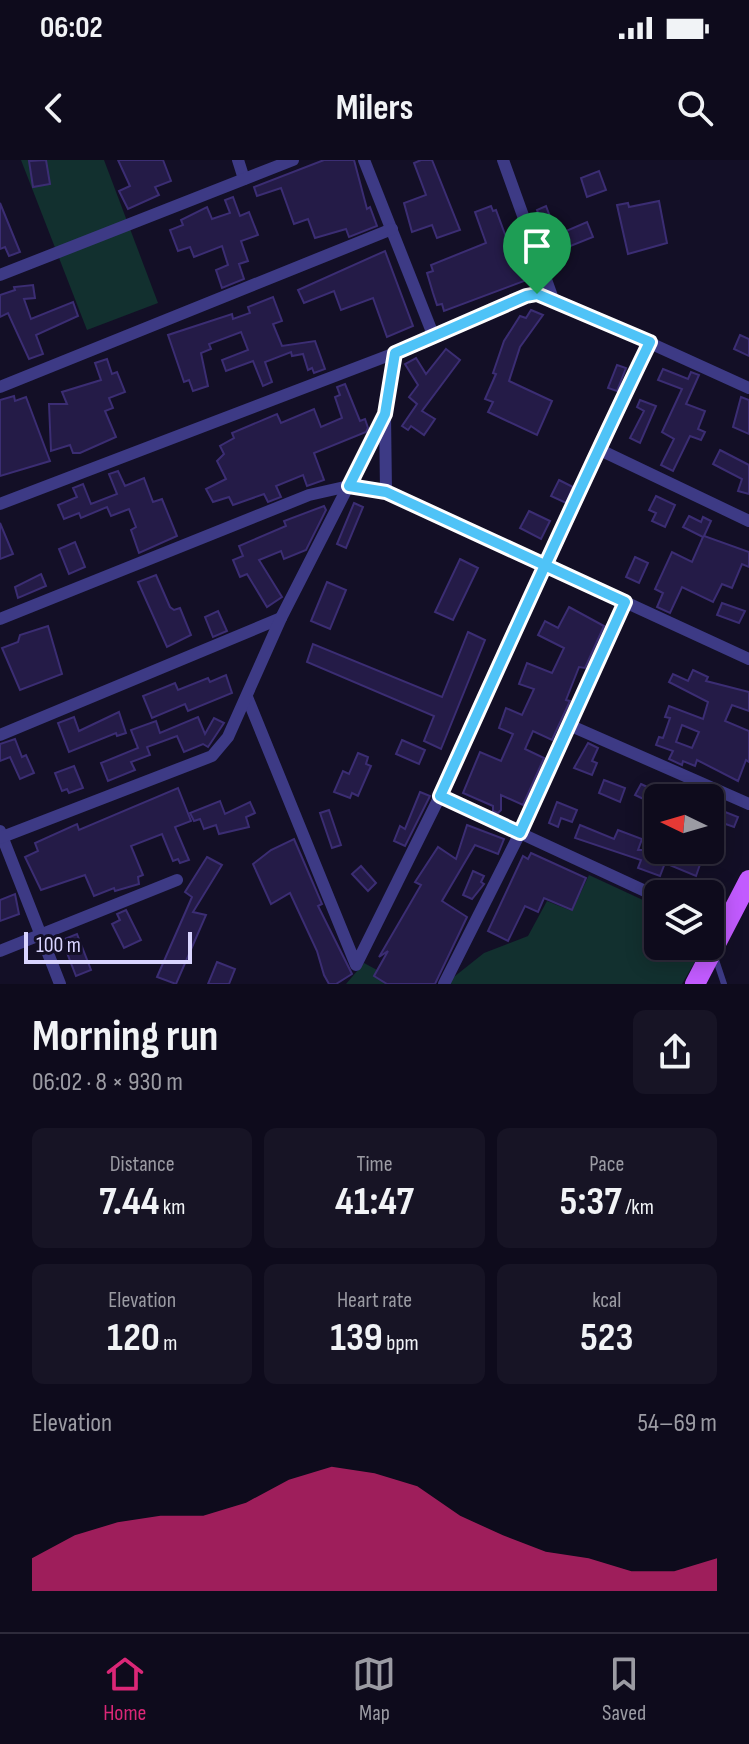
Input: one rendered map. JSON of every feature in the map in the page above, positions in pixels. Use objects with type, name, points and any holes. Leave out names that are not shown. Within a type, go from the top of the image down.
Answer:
[{"type":"main road","points":[[724,915],[749,880]]},
{"type":"main road","points":[[695,984],[709,960]]},
{"type":"street","points":[[238,160],[244,179]]},
{"type":"street","points":[[0,275],[293,160]]},
{"type":"street","points":[[364,160],[434,337]]},
{"type":"street","points":[[503,160],[553,299]]},
{"type":"street","points":[[0,387],[392,229]]},
{"type":"street","points":[[0,504],[395,353],[537,294],[749,388]]},
{"type":"street","points":[[247,697],[356,965],[440,796],[650,342]]},
{"type":"street","points":[[386,492],[385,414],[395,353]]},
{"type":"street","points":[[60,984],[1,835],[212,756],[228,737],[281,618],[385,414]]},
{"type":"street","points":[[598,449],[749,521]]},
{"type":"street","points":[[0,619],[309,495],[349,486],[386,492],[749,659]]},
{"type":"street","points":[[444,984],[520,833],[625,602]]},
{"type":"street","points":[[0,735],[281,618]]},
{"type":"street","points":[[569,725],[749,804]]},
{"type":"street","points":[[440,796],[644,891]]},
{"type":"street","points":[[0,951],[177,880]]},
{"type":"lane","points":[[717,960],[724,984]]},
{"type":"green space","points":[[21,160],[104,160],[158,303],[87,330]]},
{"type":"green space","points":[[589,875],[644,901],[644,960],[696,960],[682,984],[445,984],[484,953],[528,936],[547,901],[572,911]]},
{"type":"green space","points":[[364,963],[403,984],[346,984]]},
{"type":"building","points":[[46,160],[50,184],[33,187],[29,161]]},
{"type":"building","points":[[118,160],[163,160],[171,181],[155,187],[159,195],[128,209],[119,191],[130,186]]},
{"type":"building","points":[[324,160],[354,160],[367,209],[370,207],[377,226],[349,237],[346,229],[315,238],[308,219],[294,224],[281,188],[257,196],[254,187]]},
{"type":"building","points":[[432,160],[460,230],[437,238],[432,225],[412,232],[404,203],[426,195],[414,163]]},
{"type":"building","points":[[599,171],[606,190],[587,197],[581,178]]},
{"type":"building","points":[[233,197],[240,216],[249,212],[258,235],[241,241],[248,261],[239,264],[244,279],[222,288],[216,270],[228,265],[222,246],[194,257],[190,247],[178,251],[170,230],[183,225],[181,220],[207,207],[212,219],[230,213],[225,200]]},
{"type":"building","points":[[659,201],[667,243],[628,254],[617,205],[628,203],[629,207]]},
{"type":"building","points":[[0,203],[20,252],[9,256],[5,247],[0,249]]},
{"type":"building","points":[[491,206],[493,211],[496,210],[506,237],[515,233],[532,278],[444,311],[442,304],[437,305],[427,273],[433,271],[431,265],[486,243],[475,212]]},
{"type":"building","points":[[546,206],[557,235],[587,222],[593,237],[553,253],[537,210]]},
{"type":"building","points":[[385,251],[413,326],[387,337],[373,298],[341,310],[334,291],[304,303],[298,290]]},
{"type":"building","points":[[33,285],[35,298],[24,299],[31,319],[73,302],[78,316],[36,335],[43,354],[29,359],[8,313],[0,317],[0,295],[15,290],[14,287]]},
{"type":"building","points":[[273,297],[282,321],[273,324],[282,346],[315,341],[325,369],[314,373],[312,368],[308,370],[303,354],[292,356],[291,352],[265,362],[272,382],[263,386],[253,361],[226,371],[222,360],[248,350],[241,332],[209,344],[211,349],[201,353],[208,386],[193,391],[189,380],[184,382],[168,335],[232,314],[233,319],[250,313],[248,307]]},
{"type":"building","points":[[531,310],[543,315],[520,347],[509,381],[552,401],[537,435],[488,412],[493,402],[485,399],[496,374],[493,373],[504,341],[520,316],[526,318]]},
{"type":"building","points":[[740,335],[749,339],[749,356],[734,349]]},
{"type":"building","points":[[446,349],[460,360],[422,411],[435,419],[424,435],[411,426],[408,430],[402,426],[417,404],[409,397],[418,385],[405,364],[416,358],[426,374]]},
{"type":"building","points":[[107,359],[112,374],[117,372],[125,392],[109,398],[113,408],[105,411],[116,437],[80,453],[73,453],[70,445],[51,451],[49,404],[67,404],[62,392],[101,380],[95,363]]},
{"type":"building","points":[[617,365],[626,368],[617,391],[608,388]]},
{"type":"building","points":[[663,369],[688,379],[691,372],[699,375],[686,404],[705,411],[698,429],[705,432],[701,440],[690,436],[673,471],[661,465],[674,439],[662,432],[682,389],[658,380]]},
{"type":"building","points":[[345,384],[360,421],[365,419],[368,428],[366,432],[314,453],[324,480],[307,486],[303,475],[276,486],[281,497],[268,502],[264,494],[233,505],[229,497],[213,502],[206,489],[226,479],[217,461],[224,454],[220,446],[234,438],[232,433],[277,414],[281,423],[314,409],[321,427],[342,418],[335,397],[340,395],[337,387]]},
{"type":"building","points":[[14,396],[15,401],[26,397],[50,461],[0,476],[0,400]]},
{"type":"building","points":[[741,397],[749,400],[749,434],[733,427]]},
{"type":"building","points":[[640,400],[656,406],[640,443],[630,438],[644,411],[637,407]]},
{"type":"building","points":[[720,450],[749,465],[749,494],[738,491],[742,479],[713,464]]},
{"type":"building","points":[[118,471],[125,486],[144,478],[153,502],[162,499],[177,536],[139,553],[131,530],[136,527],[129,509],[111,516],[107,507],[81,518],[79,513],[64,519],[58,505],[77,497],[73,488],[83,484],[91,504],[117,494],[109,474]]},
{"type":"building","points":[[559,480],[573,487],[566,503],[551,496]]},
{"type":"building","points":[[656,496],[675,505],[665,527],[652,521],[656,513],[649,510]]},
{"type":"building","points":[[354,503],[363,507],[346,548],[337,544]]},
{"type":"building","points":[[324,506],[326,510],[306,550],[284,559],[281,551],[259,560],[282,597],[267,607],[247,574],[240,577],[233,560],[243,556],[239,546],[286,526],[284,521]]},
{"type":"building","points":[[529,511],[550,521],[541,539],[520,528]]},
{"type":"building","points":[[689,516],[701,522],[703,517],[711,521],[704,536],[749,552],[749,567],[742,564],[732,588],[722,584],[713,602],[682,587],[670,613],[657,607],[663,593],[655,589],[672,552],[692,562],[703,537],[683,527]]},
{"type":"building","points":[[0,523],[13,554],[0,559]]},
{"type":"building","points":[[75,542],[85,567],[69,574],[59,549]]},
{"type":"building","points":[[635,557],[648,563],[639,583],[626,577]]},
{"type":"building","points":[[460,559],[478,568],[453,620],[435,612]]},
{"type":"building","points":[[41,574],[46,586],[18,598],[15,587]]},
{"type":"building","points":[[156,575],[170,607],[174,610],[180,608],[191,635],[167,647],[138,582]]},
{"type":"building","points":[[327,582],[346,590],[330,629],[311,621]]},
{"type":"building","points":[[722,603],[745,611],[739,623],[717,615]]},
{"type":"building","points":[[569,607],[604,626],[585,668],[579,667],[566,700],[570,701],[552,740],[533,731],[525,749],[544,758],[523,805],[501,795],[501,810],[498,813],[493,811],[493,806],[463,793],[480,752],[501,761],[513,734],[499,728],[506,708],[522,715],[534,689],[519,684],[527,663],[552,673],[564,648],[538,635],[545,621],[558,628]]},
{"type":"building","points":[[218,611],[227,631],[213,637],[205,617]]},
{"type":"building","points":[[48,626],[62,674],[20,690],[2,648],[18,642],[20,635]]},
{"type":"building","points":[[468,632],[485,640],[441,749],[424,741],[434,716],[307,662],[313,644],[442,697]]},
{"type":"building","points":[[693,670],[708,677],[706,681],[749,692],[749,711],[732,705],[725,721],[749,731],[749,762],[746,760],[738,781],[697,760],[695,766],[683,761],[682,765],[669,759],[673,751],[656,745],[659,737],[663,738],[670,718],[665,717],[669,706],[703,719],[708,702],[669,682],[673,674],[688,681]],"holes":[[[682,725],[699,732],[692,748],[676,742]]]},
{"type":"building","points":[[226,675],[232,693],[188,711],[185,704],[152,718],[143,696],[175,683],[178,690],[208,678],[210,682]]},
{"type":"building","points":[[119,712],[126,733],[117,736],[116,733],[69,752],[58,723],[74,717],[79,731]]},
{"type":"building","points":[[198,717],[205,734],[214,718],[224,723],[208,747],[203,744],[184,752],[177,736],[147,747],[150,755],[131,762],[135,770],[108,781],[101,763],[138,748],[131,730],[156,721],[160,733]]},
{"type":"building","points":[[15,739],[22,757],[26,755],[34,773],[20,779],[10,757],[0,761],[0,744]]},
{"type":"building","points":[[402,740],[425,750],[419,764],[396,754]]},
{"type":"building","points":[[588,743],[598,748],[592,761],[597,763],[592,775],[574,768]]},
{"type":"building","points":[[358,753],[368,757],[366,764],[371,766],[358,796],[352,793],[350,798],[334,792],[343,771],[349,774]]},
{"type":"building","points":[[74,766],[83,788],[69,793],[67,789],[62,791],[55,773]]},
{"type":"building","points":[[604,780],[625,788],[620,802],[599,793]]},
{"type":"building","points":[[641,784],[644,785],[644,799],[635,795]]},
{"type":"building","points":[[178,788],[191,821],[175,827],[189,860],[180,863],[178,859],[173,861],[162,834],[131,846],[143,875],[138,877],[139,884],[115,891],[114,888],[94,896],[85,875],[41,890],[25,857],[38,851],[35,843],[77,824],[79,830]]},
{"type":"building","points":[[420,792],[430,796],[405,846],[394,841],[400,826],[405,829]]},
{"type":"building","points":[[220,801],[225,814],[250,802],[255,813],[246,817],[249,827],[219,834],[216,825],[204,829],[200,819],[194,821],[190,813]]},
{"type":"building","points":[[557,802],[577,810],[572,822],[561,818],[558,827],[549,823]]},
{"type":"building","points":[[329,810],[341,845],[332,848],[320,813]]},
{"type":"building","points":[[724,812],[738,817],[734,827],[724,823]]},
{"type":"building","points":[[467,825],[504,839],[498,854],[475,845],[442,901],[467,917],[435,984],[387,984],[374,976],[388,951],[379,957],[421,885],[415,882],[438,847],[456,859]]},
{"type":"building","points":[[580,825],[614,839],[618,830],[642,839],[638,850],[644,850],[644,864],[665,864],[660,876],[638,868],[641,860],[575,838]]},
{"type":"building","points":[[294,839],[322,904],[318,906],[352,974],[336,984],[329,984],[324,975],[317,951],[290,893],[271,904],[253,864],[271,850]]},
{"type":"building","points":[[531,853],[586,878],[572,910],[544,898],[538,912],[525,906],[508,941],[488,931],[523,856],[528,859]]},
{"type":"building","points":[[207,857],[222,865],[193,912],[206,915],[176,984],[157,977],[192,897],[185,892]]},
{"type":"building","points":[[667,864],[700,864],[696,876]]},
{"type":"building","points":[[361,866],[376,883],[368,891],[352,874]]},
{"type":"building","points":[[473,871],[484,876],[481,882],[484,884],[472,899],[463,895]]},
{"type":"building","points":[[15,894],[19,914],[0,921],[0,900]]},
{"type":"building","points":[[126,910],[141,940],[124,948],[112,924],[120,920],[117,914]]},
{"type":"building","points":[[77,934],[91,970],[76,976],[62,940]]},
{"type":"building","points":[[217,962],[235,969],[229,984],[208,984]]},
{"type":"route","points":[[537,294],[395,353],[385,414],[349,486],[386,492],[545,565],[625,602],[520,833],[440,796],[545,565],[598,449],[650,342],[537,294]]}]
